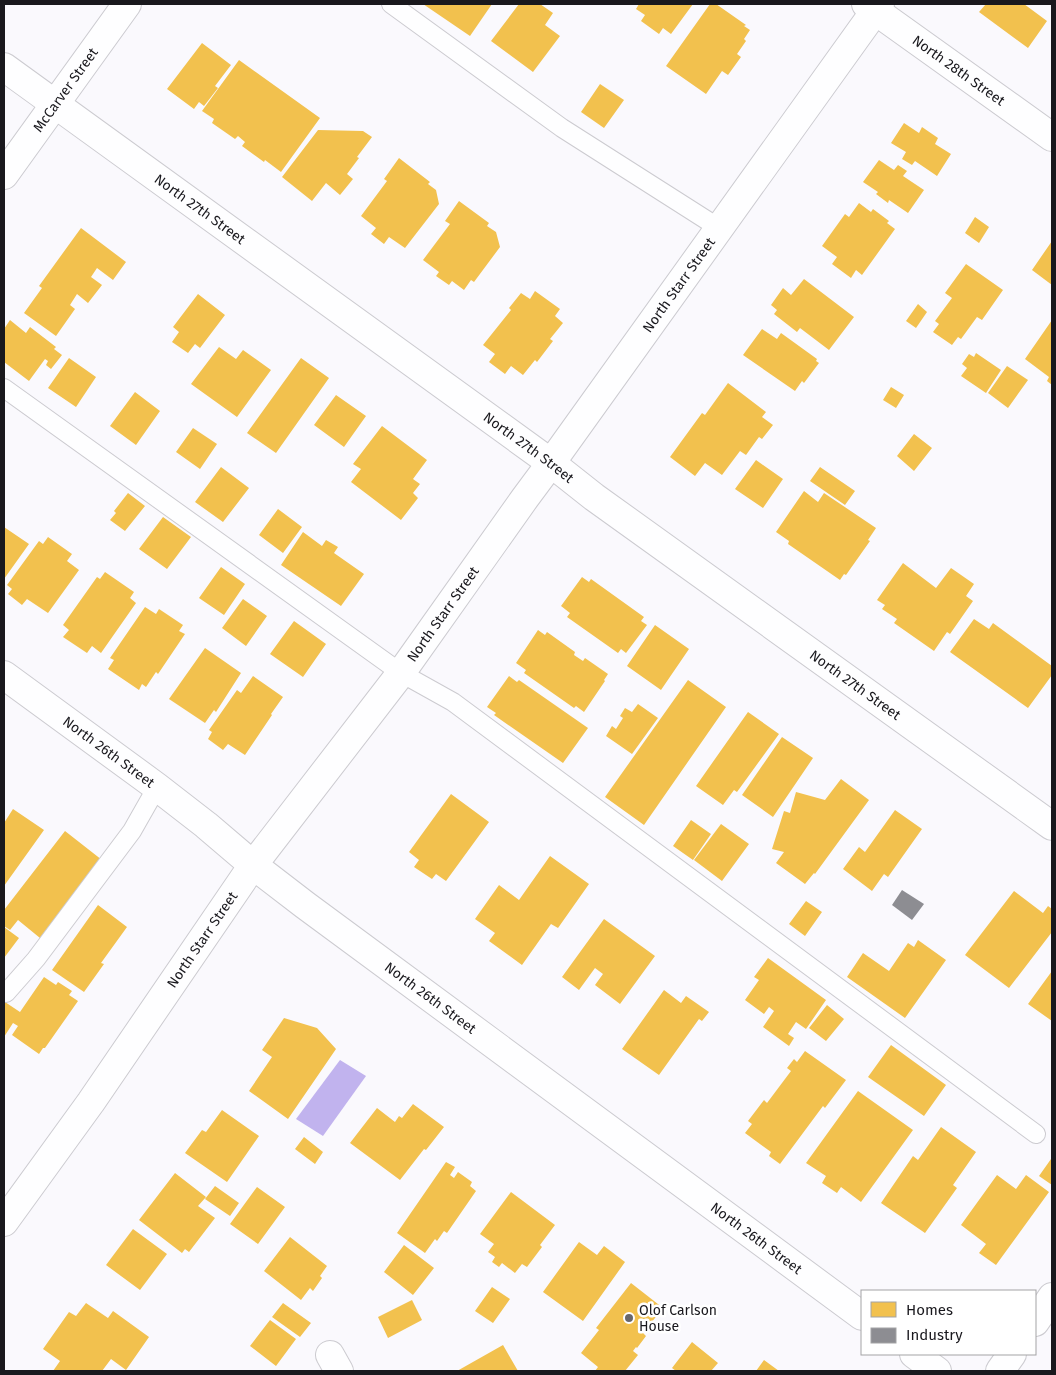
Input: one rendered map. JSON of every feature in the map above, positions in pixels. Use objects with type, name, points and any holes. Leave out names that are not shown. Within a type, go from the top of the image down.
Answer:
[{"type":"street","name":"McCarver Street","points":[[4,175],[126,4]]},
{"type":"street","name":"North Starr Street","points":[[4,1222],[95,1095],[253,865],[401,673],[719,228],[874,6]]},
{"type":"street","name":"North 28th Street","points":[[874,6],[1052,137]]},
{"type":"street","name":"North 27th Street","points":[[4,67],[551,463],[594,497],[1052,826]]},
{"type":"street","name":"North 26th Street","points":[[4,675],[157,787],[305,905],[861,1315]]},
{"type":"street","points":[[1036,1321],[1052,1297]]},
{"type":"street","points":[[915,1355],[937,1371]]},
{"type":"street","points":[[1000,1371],[1011,1355]]},
{"type":"lane","points":[[390,4],[562,128],[719,228]]},
{"type":"lane","points":[[4,388],[401,673],[453,702],[1036,1134]]},
{"type":"lane","points":[[4,991],[6,993],[36,959],[132,831],[157,787]]},
{"type":"shaded area","points":[[340,1060],[366,1076],[323,1136],[296,1119]]},
{"type":"building: Homes","points":[[423,4],[492,4],[470,36]]},
{"type":"building: Homes","points":[[519,4],[540,4],[553,13],[545,25],[560,36],[533,72],[491,41]]},
{"type":"building: Homes","points":[[639,4],[693,4],[671,34],[663,28],[659,34],[641,21],[645,15],[636,9]]},
{"type":"building: Homes","points":[[710,4],[716,4],[746,25],[744,26],[750,30],[744,39],[746,41],[737,54],[741,57],[728,75],[722,71],[706,94],[666,66]]},
{"type":"building: Homes","points":[[986,4],[1024,4],[1047,21],[1028,48],[979,12]]},
{"type":"building: Homes","points":[[202,43],[231,65],[215,86],[218,88],[204,106],[199,102],[194,109],[167,89]]},
{"type":"building: Homes","points":[[239,60],[320,118],[281,172],[242,146],[245,142],[238,136],[235,139],[212,123],[214,119],[202,111]]},
{"type":"building: Homes","points":[[600,84],[624,100],[604,128],[581,112]]},
{"type":"building: Homes","points":[[904,123],[919,133],[922,127],[938,138],[935,144],[951,154],[937,176],[915,161],[912,165],[902,159],[906,152],[891,143]]},
{"type":"building: Homes","points":[[318,130],[363,131],[372,137],[347,174],[353,179],[340,195],[326,183],[312,201],[282,177]]},
{"type":"building: Homes","points":[[399,158],[430,182],[428,184],[436,190],[439,204],[405,248],[389,237],[384,244],[371,234],[376,228],[361,216],[387,181],[384,179]]},
{"type":"building: Homes","points":[[879,160],[894,170],[898,165],[907,171],[903,176],[924,190],[908,213],[889,200],[888,203],[876,194],[878,192],[863,182]]},
{"type":"building: Homes","points":[[459,201],[489,223],[487,226],[496,232],[500,247],[474,282],[471,280],[464,290],[452,281],[449,285],[436,276],[439,272],[423,260],[450,224],[445,221]]},
{"type":"building: Homes","points":[[859,203],[871,212],[873,209],[889,221],[887,223],[895,229],[862,275],[856,270],[851,278],[832,264],[837,257],[822,246],[845,214],[849,217]]},
{"type":"building: Homes","points":[[975,217],[989,227],[979,243],[965,233]]},
{"type":"building: Homes","points":[[81,228],[126,262],[113,280],[97,268],[91,277],[102,285],[88,303],[77,294],[70,305],[75,309],[56,336],[24,313],[42,288],[39,286]]},
{"type":"building: Homes","points":[[1052,241],[1052,285],[1032,270]]},
{"type":"building: Homes","points":[[966,264],[1003,290],[982,320],[977,317],[961,339],[958,337],[952,345],[933,332],[939,324],[935,321],[952,298],[945,293]]},
{"type":"building: Homes","points":[[804,279],[854,317],[829,350],[800,328],[797,332],[774,314],[777,310],[771,305],[783,288],[791,295]]},
{"type":"building: Homes","points":[[535,291],[560,309],[555,316],[563,323],[550,339],[553,341],[537,362],[535,360],[523,375],[511,366],[505,374],[489,362],[495,354],[483,345],[511,310],[509,308],[521,293],[530,299]]},
{"type":"building: Homes","points":[[198,294],[225,315],[200,348],[195,344],[188,353],[172,342],[179,332],[173,327]]},
{"type":"building: Homes","points":[[918,304],[927,312],[916,328],[906,321]]},
{"type":"building: Homes","points":[[10,320],[26,333],[30,327],[56,347],[54,349],[62,355],[51,369],[46,365],[48,361],[45,359],[29,381],[4,362],[4,329]]},
{"type":"building: Homes","points":[[1052,320],[1052,385],[1047,381],[1049,377],[1025,359]]},
{"type":"building: Homes","points":[[762,329],[777,339],[781,333],[817,359],[816,361],[819,363],[804,383],[802,381],[795,391],[743,355]]},
{"type":"building: Homes","points":[[219,347],[236,359],[243,350],[271,370],[237,417],[191,384]]},
{"type":"building: Homes","points":[[976,353],[1001,370],[986,393],[961,376],[967,368],[962,364],[969,354],[974,357]]},
{"type":"building: Homes","points":[[69,358],[96,377],[76,407],[48,388]]},
{"type":"building: Homes","points":[[301,358],[329,378],[276,453],[247,433]]},
{"type":"building: Homes","points":[[1007,366],[1028,380],[1008,408],[988,393]]},
{"type":"building: Homes","points":[[728,383],[766,412],[762,417],[773,425],[762,439],[759,437],[746,455],[740,451],[722,475],[705,463],[695,476],[670,457],[702,413],[705,415]]},
{"type":"building: Homes","points":[[891,387],[904,395],[896,408],[883,400]]},
{"type":"building: Homes","points":[[135,392],[160,411],[136,445],[110,426]]},
{"type":"building: Homes","points":[[336,395],[366,416],[344,447],[314,425]]},
{"type":"building: Homes","points":[[382,426],[427,460],[413,479],[420,484],[413,493],[418,498],[401,520],[351,482],[361,469],[353,464]]},
{"type":"building: Homes","points":[[193,428],[217,444],[200,469],[176,452]]},
{"type":"building: Homes","points":[[914,434],[932,448],[914,471],[897,456]]},
{"type":"building: Homes","points":[[756,460],[783,479],[763,508],[735,489]]},
{"type":"building: Homes","points":[[221,467],[249,488],[223,522],[195,502]]},
{"type":"building: Homes","points":[[820,467],[855,491],[845,505],[810,481]]},
{"type":"building: Homes","points":[[804,491],[818,502],[824,493],[876,528],[868,540],[870,541],[846,575],[844,574],[840,580],[788,544],[789,541],[776,532]]},
{"type":"building: Homes","points":[[128,493],[145,506],[125,531],[110,520],[116,513],[114,511]]},
{"type":"building: Homes","points":[[278,509],[302,527],[283,553],[259,535]]},
{"type":"building: Homes","points":[[163,517],[191,537],[167,569],[139,549]]},
{"type":"building: Homes","points":[[4,527],[29,544],[4,579]]},
{"type":"building: Homes","points":[[303,532],[322,546],[326,540],[338,547],[334,553],[364,574],[341,606],[281,565]]},
{"type":"building: Homes","points":[[48,537],[72,554],[67,561],[79,570],[48,613],[27,599],[22,605],[8,594],[12,589],[7,585],[39,541],[43,544]]},
{"type":"building: Homes","points":[[903,563],[936,588],[951,568],[974,584],[966,596],[973,601],[950,634],[947,632],[934,651],[894,623],[897,619],[882,609],[885,605],[877,600]]},
{"type":"building: Homes","points":[[221,567],[245,584],[224,615],[199,598]]},
{"type":"building: Homes","points":[[105,572],[134,592],[130,598],[136,603],[101,653],[92,646],[87,653],[63,637],[69,630],[63,625],[97,577],[100,579]]},
{"type":"building: Homes","points":[[582,577],[589,582],[591,579],[644,617],[641,621],[647,625],[626,653],[621,649],[618,653],[567,617],[570,613],[561,606]]},
{"type":"building: Homes","points":[[243,599],[267,616],[246,646],[222,628]]},
{"type":"building: Homes","points":[[145,607],[156,614],[159,609],[183,625],[179,631],[185,634],[158,674],[156,672],[146,687],[142,684],[139,690],[108,669],[114,660],[110,658]]},
{"type":"building: Homes","points":[[974,619],[989,629],[993,623],[1052,666],[1052,675],[1028,708],[950,652]]},
{"type":"building: Homes","points":[[294,621],[326,644],[303,677],[270,654]]},
{"type":"building: Homes","points":[[655,625],[689,649],[661,690],[627,666]]},
{"type":"building: Homes","points":[[538,630],[545,635],[547,632],[575,652],[574,655],[583,661],[585,658],[608,674],[584,712],[576,706],[574,708],[524,673],[526,670],[516,663]]},
{"type":"building: Homes","points":[[205,648],[241,673],[216,712],[214,710],[205,723],[169,699]]},
{"type":"building: Homes","points":[[253,676],[283,697],[245,755],[228,744],[223,750],[208,739],[212,732],[209,730],[237,690],[241,693]]},
{"type":"building: Homes","points":[[509,676],[517,682],[519,680],[588,728],[563,763],[494,715],[496,713],[487,707]]},
{"type":"building: Homes","points":[[688,680],[726,707],[644,825],[605,797]]},
{"type":"building: Homes","points":[[638,704],[658,718],[632,754],[606,736],[612,726],[616,729],[623,718],[620,716],[625,708],[632,712]]},
{"type":"building: Homes","points":[[748,712],[779,734],[737,792],[734,790],[723,805],[696,786]]},
{"type":"building: Homes","points":[[782,737],[813,758],[773,817],[742,795]]},
{"type":"building: Homes","points":[[841,779],[869,800],[815,874],[805,884],[776,863],[784,852],[772,849],[784,811],[790,813],[796,792],[825,800]]},
{"type":"building: Homes","points":[[451,794],[489,822],[446,881],[436,874],[432,879],[414,867],[419,860],[409,852]]},
{"type":"building: Homes","points":[[13,809],[44,830],[4,886],[4,823]]},
{"type":"building: Homes","points":[[895,810],[922,829],[888,877],[884,874],[872,891],[843,869],[859,847],[865,852]]},
{"type":"building: Homes","points":[[691,820],[711,834],[693,860],[673,846]]},
{"type":"building: Homes","points":[[721,824],[749,844],[722,881],[694,860]]},
{"type":"building: Homes","points":[[65,831],[102,860],[40,938],[18,920],[10,930],[4,926],[4,910]]},
{"type":"building: Homes","points":[[550,856],[589,884],[558,928],[551,924],[522,965],[489,941],[495,933],[475,919],[499,885],[519,900]]},
{"type":"building: Homes","points":[[1014,891],[1043,913],[1048,906],[1052,909],[1052,932],[1009,988],[965,955]]},
{"type":"building: Homes","points":[[806,901],[822,912],[805,936],[789,924]]},
{"type":"building: Homes","points":[[98,905],[127,927],[101,963],[104,964],[84,992],[52,970]]},
{"type":"building: Homes","points":[[604,919],[655,956],[620,1004],[595,985],[603,974],[595,968],[579,990],[562,977]]},
{"type":"building: Homes","points":[[4,927],[19,938],[4,958]]},
{"type":"building: Homes","points":[[918,940],[946,960],[905,1018],[847,977],[863,953],[889,971],[908,943],[914,947]]},
{"type":"building: Homes","points":[[768,958],[826,1000],[806,1029],[796,1022],[788,1034],[794,1038],[789,1046],[763,1027],[774,1011],[769,1007],[764,1014],[745,1000],[759,980],[754,977]]},
{"type":"building: Homes","points":[[1052,971],[1052,1021],[1028,1004]]},
{"type":"building: Homes","points":[[44,977],[56,985],[58,982],[72,991],[69,995],[78,1001],[39,1054],[12,1035],[18,1026],[13,1023],[4,1037],[4,1004],[5,1002],[20,1012]]},
{"type":"building: Homes","points":[[664,990],[681,1003],[686,996],[709,1012],[702,1021],[699,1019],[659,1075],[622,1049]]},
{"type":"building: Homes","points":[[827,1005],[844,1019],[826,1041],[809,1028]]},
{"type":"building: Homes","points":[[284,1018],[317,1028],[336,1049],[288,1119],[249,1091],[272,1057],[262,1050]]},
{"type":"building: Homes","points":[[891,1045],[946,1085],[924,1116],[868,1077]]},
{"type":"building: Homes","points":[[805,1051],[846,1080],[825,1108],[823,1106],[780,1164],[769,1156],[771,1152],[745,1133],[752,1124],[748,1121],[764,1100],[767,1103],[791,1071],[787,1068],[794,1059],[797,1062]]},
{"type":"building: Homes","points":[[858,1091],[913,1130],[861,1202],[841,1187],[837,1193],[822,1183],[826,1176],[806,1163]]},
{"type":"building: Homes","points":[[413,1104],[444,1127],[400,1180],[350,1143],[377,1108],[395,1122],[399,1116],[402,1118]]},
{"type":"building: Homes","points":[[222,1110],[259,1136],[227,1182],[185,1153],[202,1130],[206,1132]]},
{"type":"building: Homes","points":[[941,1127],[976,1152],[953,1185],[957,1188],[925,1233],[881,1203],[913,1156],[918,1160]]},
{"type":"building: Homes","points":[[304,1137],[323,1152],[315,1164],[295,1149]]},
{"type":"building: Homes","points":[[1052,1160],[1052,1185],[1039,1176]]},
{"type":"building: Homes","points":[[446,1162],[455,1167],[450,1175],[454,1178],[458,1172],[472,1182],[470,1186],[476,1191],[447,1233],[444,1231],[437,1241],[435,1239],[425,1253],[397,1233]]},
{"type":"building: Homes","points":[[175,1173],[206,1197],[198,1206],[215,1218],[189,1252],[185,1249],[182,1253],[139,1220]]},
{"type":"building: Homes","points":[[997,1175],[1016,1189],[1026,1175],[1049,1192],[996,1265],[979,1253],[986,1244],[961,1225]]},
{"type":"building: Homes","points":[[215,1186],[239,1203],[230,1216],[205,1199]]},
{"type":"building: Homes","points":[[257,1187],[285,1207],[258,1244],[230,1224]]},
{"type":"building: Homes","points":[[511,1192],[555,1225],[527,1267],[522,1264],[515,1273],[502,1263],[499,1267],[492,1262],[495,1257],[488,1252],[494,1244],[480,1234]]},
{"type":"building: Homes","points":[[133,1229],[167,1254],[140,1290],[106,1265]]},
{"type":"building: Homes","points":[[290,1237],[327,1266],[320,1276],[322,1278],[313,1291],[310,1288],[301,1300],[264,1271]]},
{"type":"building: Homes","points":[[579,1242],[597,1255],[604,1246],[625,1262],[583,1321],[543,1292]]},
{"type":"building: Homes","points":[[404,1245],[434,1268],[413,1295],[384,1272]]},
{"type":"building: Homes","name":"Olof Carlson House","points":[[631,1283],[663,1308],[643,1333],[646,1336],[633,1351],[638,1355],[625,1371],[595,1371],[598,1367],[581,1353],[599,1330],[596,1328]]},
{"type":"building: Homes","points":[[492,1287],[510,1299],[493,1323],[475,1311]]},
{"type":"building: Homes","points":[[412,1300],[422,1320],[388,1338],[378,1317]]},
{"type":"building: Homes","points":[[86,1303],[108,1318],[113,1311],[149,1337],[126,1370],[111,1359],[102,1371],[53,1371],[60,1361],[43,1349],[69,1312],[76,1316]]},
{"type":"building: Homes","points":[[283,1303],[311,1323],[300,1337],[272,1317]]},
{"type":"building: Homes","points":[[270,1320],[296,1339],[276,1366],[250,1346]]},
{"type":"building: Homes","points":[[692,1342],[718,1363],[711,1371],[676,1371],[672,1368]]},
{"type":"building: Homes","points":[[503,1345],[518,1371],[457,1371]]},
{"type":"building: Homes","points":[[764,1360],[779,1371],[756,1371]]},
{"type":"building: Industry","points":[[902,890],[924,904],[912,920],[892,905]]},
{"type":"place","name":"Olof Carlson House","points":[[629,1318]]}]
